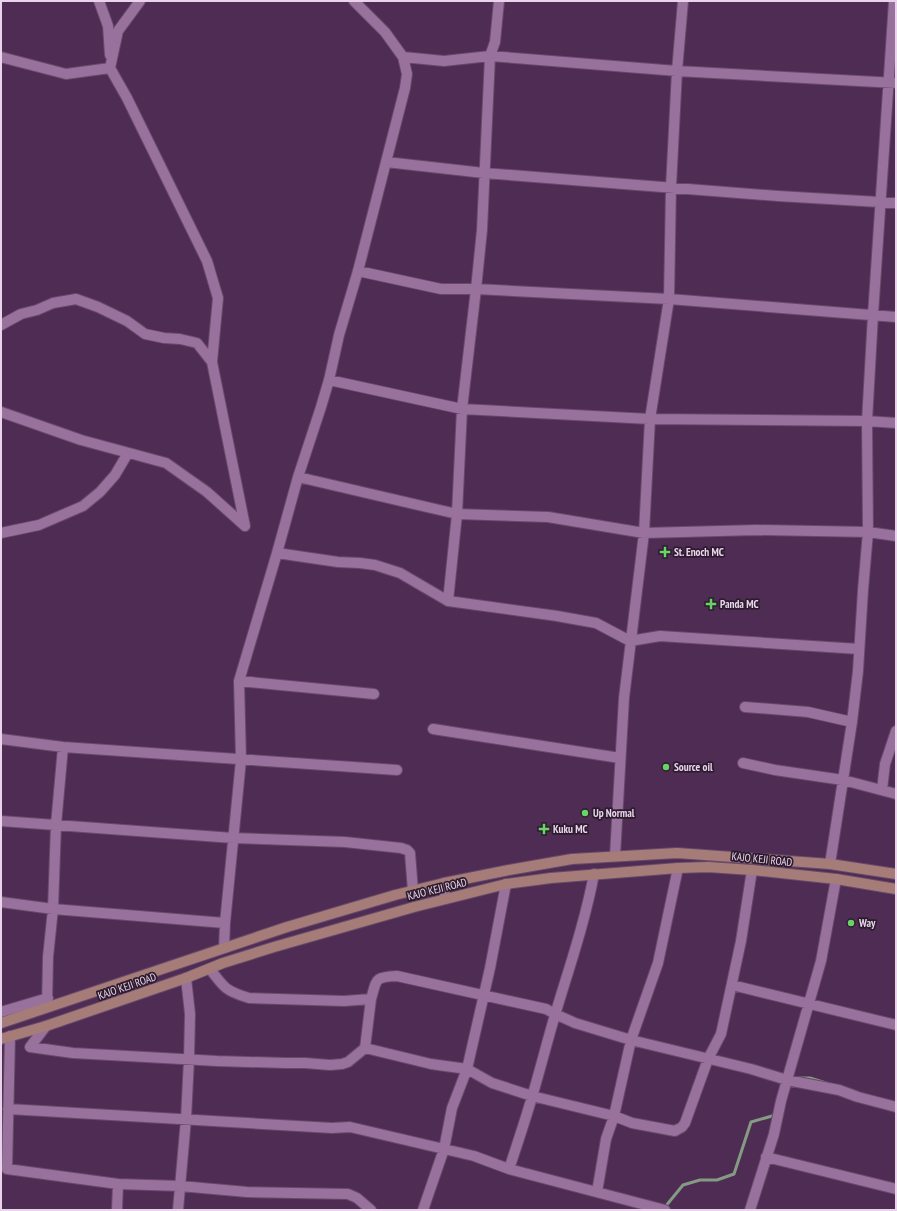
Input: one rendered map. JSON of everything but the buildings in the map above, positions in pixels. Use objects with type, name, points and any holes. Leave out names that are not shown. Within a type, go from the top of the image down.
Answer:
[{"type":"main road","name":"KAJO KEJI ROAD","points":[[1,1023],[47,1003],[224,948],[286,927],[444,883],[572,859],[677,853],[830,864],[896,874]]},
{"type":"main road","name":"KAJO KEJI ROAD","points":[[5,1037],[46,1026],[186,978],[223,963],[322,933],[445,899],[506,884],[594,874],[708,867],[836,879],[896,889]]},
{"type":"street","points":[[1,412],[81,440],[166,463],[207,492],[245,526],[212,362],[218,298],[207,261],[127,98],[110,68],[108,26],[99,1]]},
{"type":"street","points":[[110,68],[118,31],[140,1]]},
{"type":"street","points":[[224,948],[225,923],[241,760],[239,681],[298,477],[329,380],[339,335],[358,271],[405,88],[407,74],[403,57],[385,32],[354,1]]},
{"type":"street","points":[[448,602],[457,514],[462,409],[482,230],[490,56],[495,42],[499,1]]},
{"type":"street","points":[[615,856],[624,698],[644,533],[650,419],[669,299],[671,188],[677,71],[683,1]]},
{"type":"street","points":[[830,864],[852,722],[868,532],[867,422],[880,202],[892,83],[894,1]]},
{"type":"street","points":[[403,57],[444,61],[490,56],[677,71],[892,83]]},
{"type":"street","points":[[1,57],[66,74],[110,68]]},
{"type":"street","points":[[386,162],[484,173],[778,196],[896,203]]},
{"type":"street","points":[[358,271],[441,289],[476,289],[669,299],[896,317]]},
{"type":"street","points":[[1,325],[21,314],[53,304],[76,299],[98,307],[127,321],[145,334],[164,338],[180,338],[197,343],[212,362]]},
{"type":"street","points":[[329,380],[462,409],[650,419],[896,423]]},
{"type":"street","points":[[1,533],[40,525],[83,506],[100,492],[114,475],[128,453]]},
{"type":"street","points":[[298,477],[457,514],[548,517],[644,533],[757,530],[868,532],[896,536]]},
{"type":"street","points":[[277,553],[381,567],[400,573],[448,602],[557,616],[596,623],[630,641],[660,636],[859,648]]},
{"type":"street","points":[[239,681],[374,694]]},
{"type":"street","points":[[746,707],[808,712],[852,722]]},
{"type":"street","points":[[433,729],[620,758]]},
{"type":"street","points":[[882,790],[885,764],[892,752],[896,731]]},
{"type":"street","points":[[1,739],[63,747],[397,770]]},
{"type":"street","points":[[1,1012],[47,1003],[48,957],[53,909],[56,825],[63,747]]},
{"type":"street","points":[[743,763],[774,770],[843,780],[896,794]]},
{"type":"street","points":[[1,821],[233,838],[345,842],[401,848],[410,853],[413,891]]},
{"type":"street","points":[[597,1192],[606,1139],[614,1116],[630,1040],[658,963],[678,868]]},
{"type":"street","points":[[364,1048],[431,1064],[467,1069],[492,1083],[532,1096],[614,1116],[632,1123],[668,1130],[678,1130],[685,1123],[708,1060],[721,1034],[741,941],[752,870]]},
{"type":"street","points":[[509,1169],[532,1096],[590,896],[594,874]]},
{"type":"street","points":[[750,1210],[774,1134],[777,1116],[821,961],[836,879]]},
{"type":"street","points":[[444,883],[445,899]]},
{"type":"street","points":[[423,1210],[444,1149],[452,1108],[467,1069],[484,996],[506,884]]},
{"type":"street","points":[[1,902],[53,909],[225,923]]},
{"type":"street","points":[[210,969],[223,987],[235,994],[249,998],[344,1002],[371,999]]},
{"type":"street","points":[[46,1026],[30,1047],[73,1054],[337,1065],[348,1062],[364,1048],[371,999],[376,981],[381,978],[397,976],[484,996],[546,1008],[555,1014],[575,1022],[630,1040],[708,1060],[751,1069],[787,1080],[839,1090],[858,1097],[896,1107]]},
{"type":"street","points":[[178,1210],[186,1119],[189,1059],[190,1014],[186,978]]},
{"type":"street","points":[[732,985],[896,1025]]},
{"type":"street","points":[[5,1037],[8,1109],[4,1169],[118,1184],[180,1186],[247,1192],[348,1194],[357,1198],[371,1210]]},
{"type":"street","points":[[8,1109],[332,1128],[350,1127],[474,1156],[509,1169],[665,1210]]},
{"type":"street","points":[[766,1157],[896,1189]]},
{"type":"street","points":[[117,1210],[118,1184]]},
{"type":"waterway","points":[[798,1078],[810,1078],[826,1083]]},
{"type":"waterway","points":[[665,1207],[683,1185],[700,1180],[717,1180],[734,1174],[751,1122],[772,1116],[775,1113]]},
{"type":"place","name":"St. Enoch MC","points":[[665,552]]},
{"type":"place","name":"Panda MC","points":[[711,604]]},
{"type":"place","name":"Source oil","points":[[666,767]]},
{"type":"place","name":"Up Normal","points":[[585,813]]},
{"type":"place","name":"Kuku MC","points":[[544,829]]},
{"type":"place","name":"Way","points":[[851,923]]}]
